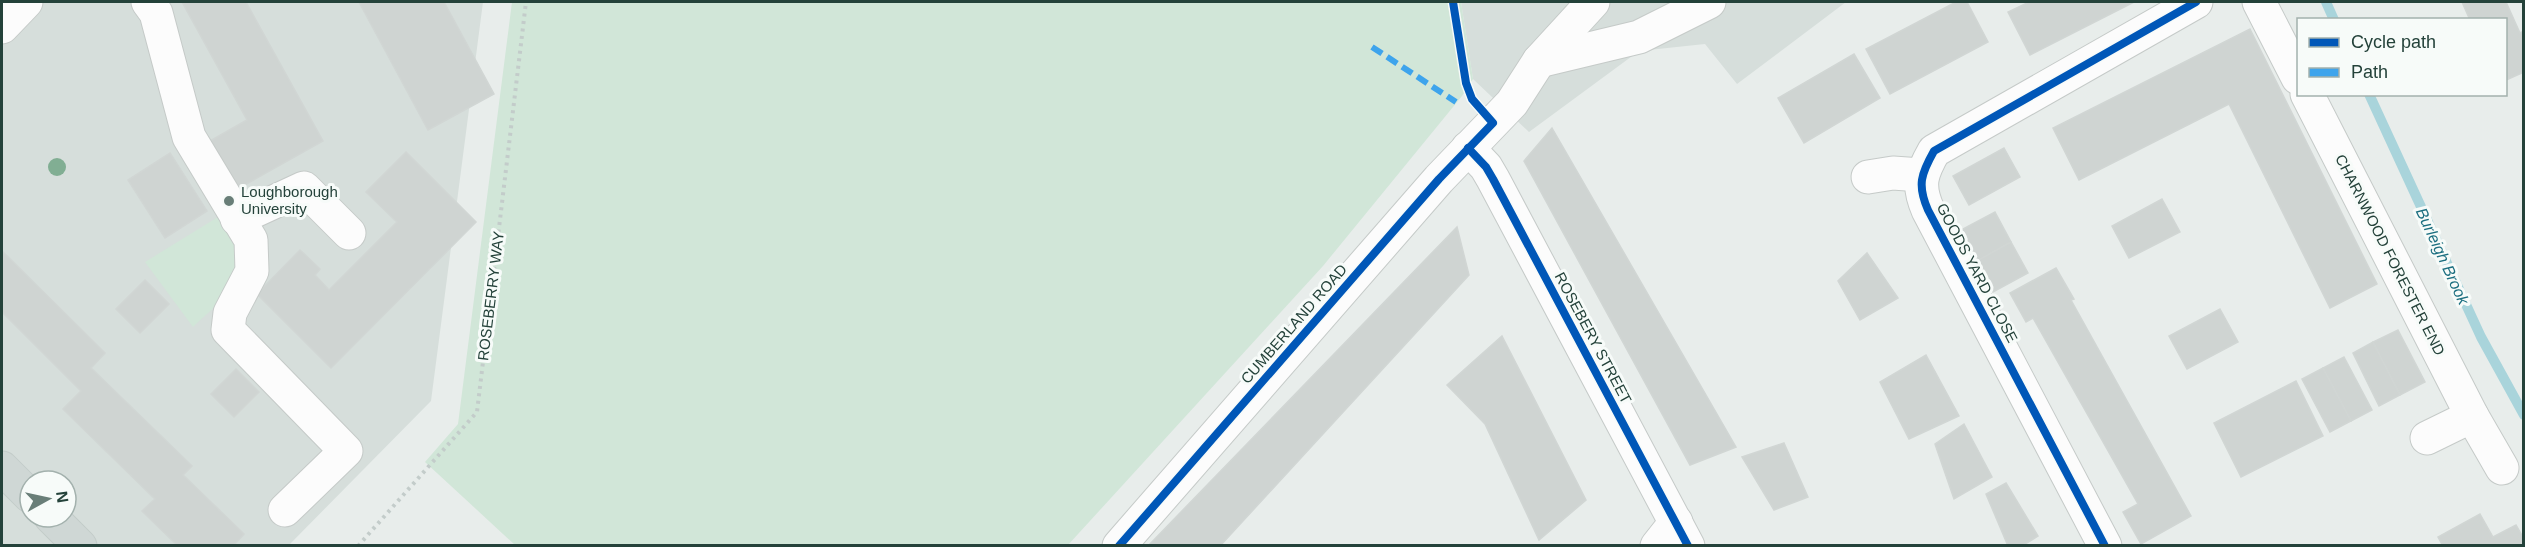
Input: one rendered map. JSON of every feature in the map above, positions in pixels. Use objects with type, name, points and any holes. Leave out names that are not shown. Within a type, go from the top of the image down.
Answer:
[{"type":"main road","points":[[2,468],[18,484]]},
{"type":"main road","points":[[63,529],[80,546]]},
{"type":"street","points":[[2,27],[26,2]]},
{"type":"street","points":[[148,2],[156,13],[189,137],[251,240],[252,271],[230,313],[228,330],[346,451],[285,510]]},
{"type":"street","name":"CUMBERLAND ROAD","points":[[1119,546],[1439,179],[1512,103],[1539,61],[1593,2]]},
{"type":"street","points":[[1539,61],[1638,37],[1709,2]]},
{"type":"street","points":[[1868,177],[1893,173],[1921,175],[1934,151],[2196,2]]},
{"type":"street","points":[[2259,2],[2297,76]]},
{"type":"street","name":"CHARNWOOD FORESTER END","points":[[2308,96],[2472,416],[2502,468]]},
{"type":"street","name":"ROSEBERY STREET","points":[[1468,148],[1493,179],[1674,538]]},
{"type":"street","name":"GOODS YARD CLOSE","points":[[1921,175],[1922,195],[1928,210],[2105,546]]},
{"type":"street","points":[[237,219],[304,188],[349,233]]},
{"type":"street","points":[[2427,438],[2472,416]]},
{"type":"shaded area","name":"Loughborough University","points":[[2,2],[483,2],[431,401],[289,545],[2,545]]},
{"type":"shaded area","points":[[1461,2],[1846,2],[1737,84],[1705,44],[1639,51],[1529,132],[1473,79]]},
{"type":"green space","points":[[512,2],[1461,2],[1473,79],[1462,96],[1323,266],[1068,545],[515,545],[425,462],[458,424]]},
{"type":"green space","points":[[218,217],[237,249],[239,266],[237,276],[226,295],[193,327],[145,262]]},
{"type":"building","points":[[182,2],[246,2],[323,141],[234,191],[208,142],[247,120]]},
{"type":"building","points":[[359,2],[444,2],[494,94],[428,130]]},
{"type":"building","points":[[1956,2],[1967,2],[1988,42],[1890,94],[1866,49]]},
{"type":"building","points":[[2029,2],[2134,2],[2030,55],[2008,12]]},
{"type":"building","points":[[2462,2],[2506,2],[2520,33],[2524,31],[2524,72],[2507,80],[2507,18],[2469,18]]},
{"type":"building","points":[[2250,29],[2377,284],[2330,308],[2229,104],[2079,180],[2053,128]]},
{"type":"building","points":[[1854,54],[1880,98],[1804,143],[1778,98]]},
{"type":"building","points":[[1552,128],[1736,447],[1690,465],[1524,161]]},
{"type":"building","points":[[2004,148],[2020,177],[1969,205],[1953,176]]},
{"type":"building","points":[[406,152],[476,222],[331,368],[257,294],[300,250],[320,269],[315,275],[329,290],[397,222],[366,192]]},
{"type":"building","points":[[170,153],[207,211],[165,238],[128,180]]},
{"type":"building","points":[[2162,199],[2180,232],[2129,258],[2112,226]]},
{"type":"building","points":[[1995,212],[2011,242],[1977,261],[1961,230]]},
{"type":"building","points":[[1457,227],[1469,275],[1220,546],[1148,546]]},
{"type":"building","points":[[2011,242],[2028,273],[1993,292],[1977,261]]},
{"type":"building","points":[[2,251],[105,353],[91,368],[192,466],[183,475],[244,534],[233,546],[178,546],[142,511],[155,499],[63,409],[81,391],[2,312]]},
{"type":"building","points":[[1867,253],[1898,298],[1860,320],[1838,281]]},
{"type":"building","points":[[2056,268],[2074,299],[2071,300],[2191,516],[2141,544],[2123,512],[2138,504],[2033,318],[2026,322],[2010,293]]},
{"type":"building","points":[[145,280],[169,304],[140,333],[116,309]]},
{"type":"building","points":[[2220,309],[2238,342],[2187,369],[2169,336]]},
{"type":"building","points":[[2398,330],[2425,382],[2400,395],[2373,342]]},
{"type":"building","points":[[1502,336],[1586,500],[1539,540],[1485,424],[1447,385]]},
{"type":"building","points":[[2373,342],[2400,395],[2379,406],[2353,353]]},
{"type":"building","points":[[1926,355],[1959,416],[1909,439],[1880,382]]},
{"type":"building","points":[[2344,357],[2372,410],[2351,421],[2323,368]]},
{"type":"building","points":[[2323,368],[2351,421],[2330,432],[2302,379]]},
{"type":"building","points":[[236,369],[259,392],[234,417],[211,394]]},
{"type":"building","points":[[2296,381],[2323,436],[2241,477],[2214,423]]},
{"type":"building","points":[[1964,424],[1992,477],[1954,499],[1935,444]]},
{"type":"building","points":[[1784,443],[1808,497],[1774,510],[1742,457]]},
{"type":"building","points":[[2006,483],[2038,536],[2022,546],[2008,546],[1986,494]]},
{"type":"building","points":[[2480,514],[2493,537],[2516,525],[2524,539],[2524,546],[2443,546],[2438,537]]},
{"type":"waterway","name":"Burleigh Brook","points":[[2326,2],[2333,18]]},
{"type":"waterway","name":"Burleigh Brook","points":[[2370,96],[2481,337],[2524,415]]},
{"type":"marked path","points":[[1372,47],[1456,102]]},
{"type":"cycle path","points":[[1119,546],[1439,179],[1493,123],[1472,99],[1466,83],[1453,2]]},
{"type":"cycle path","points":[[2105,546],[1928,210],[1922,193],[1923,173],[1934,151],[2196,2]]},
{"type":"cycle path","points":[[1468,148],[1486,167],[1493,179],[1688,546]]},
{"type":"place","name":"Loughborough University","points":[[229,201]]}]
